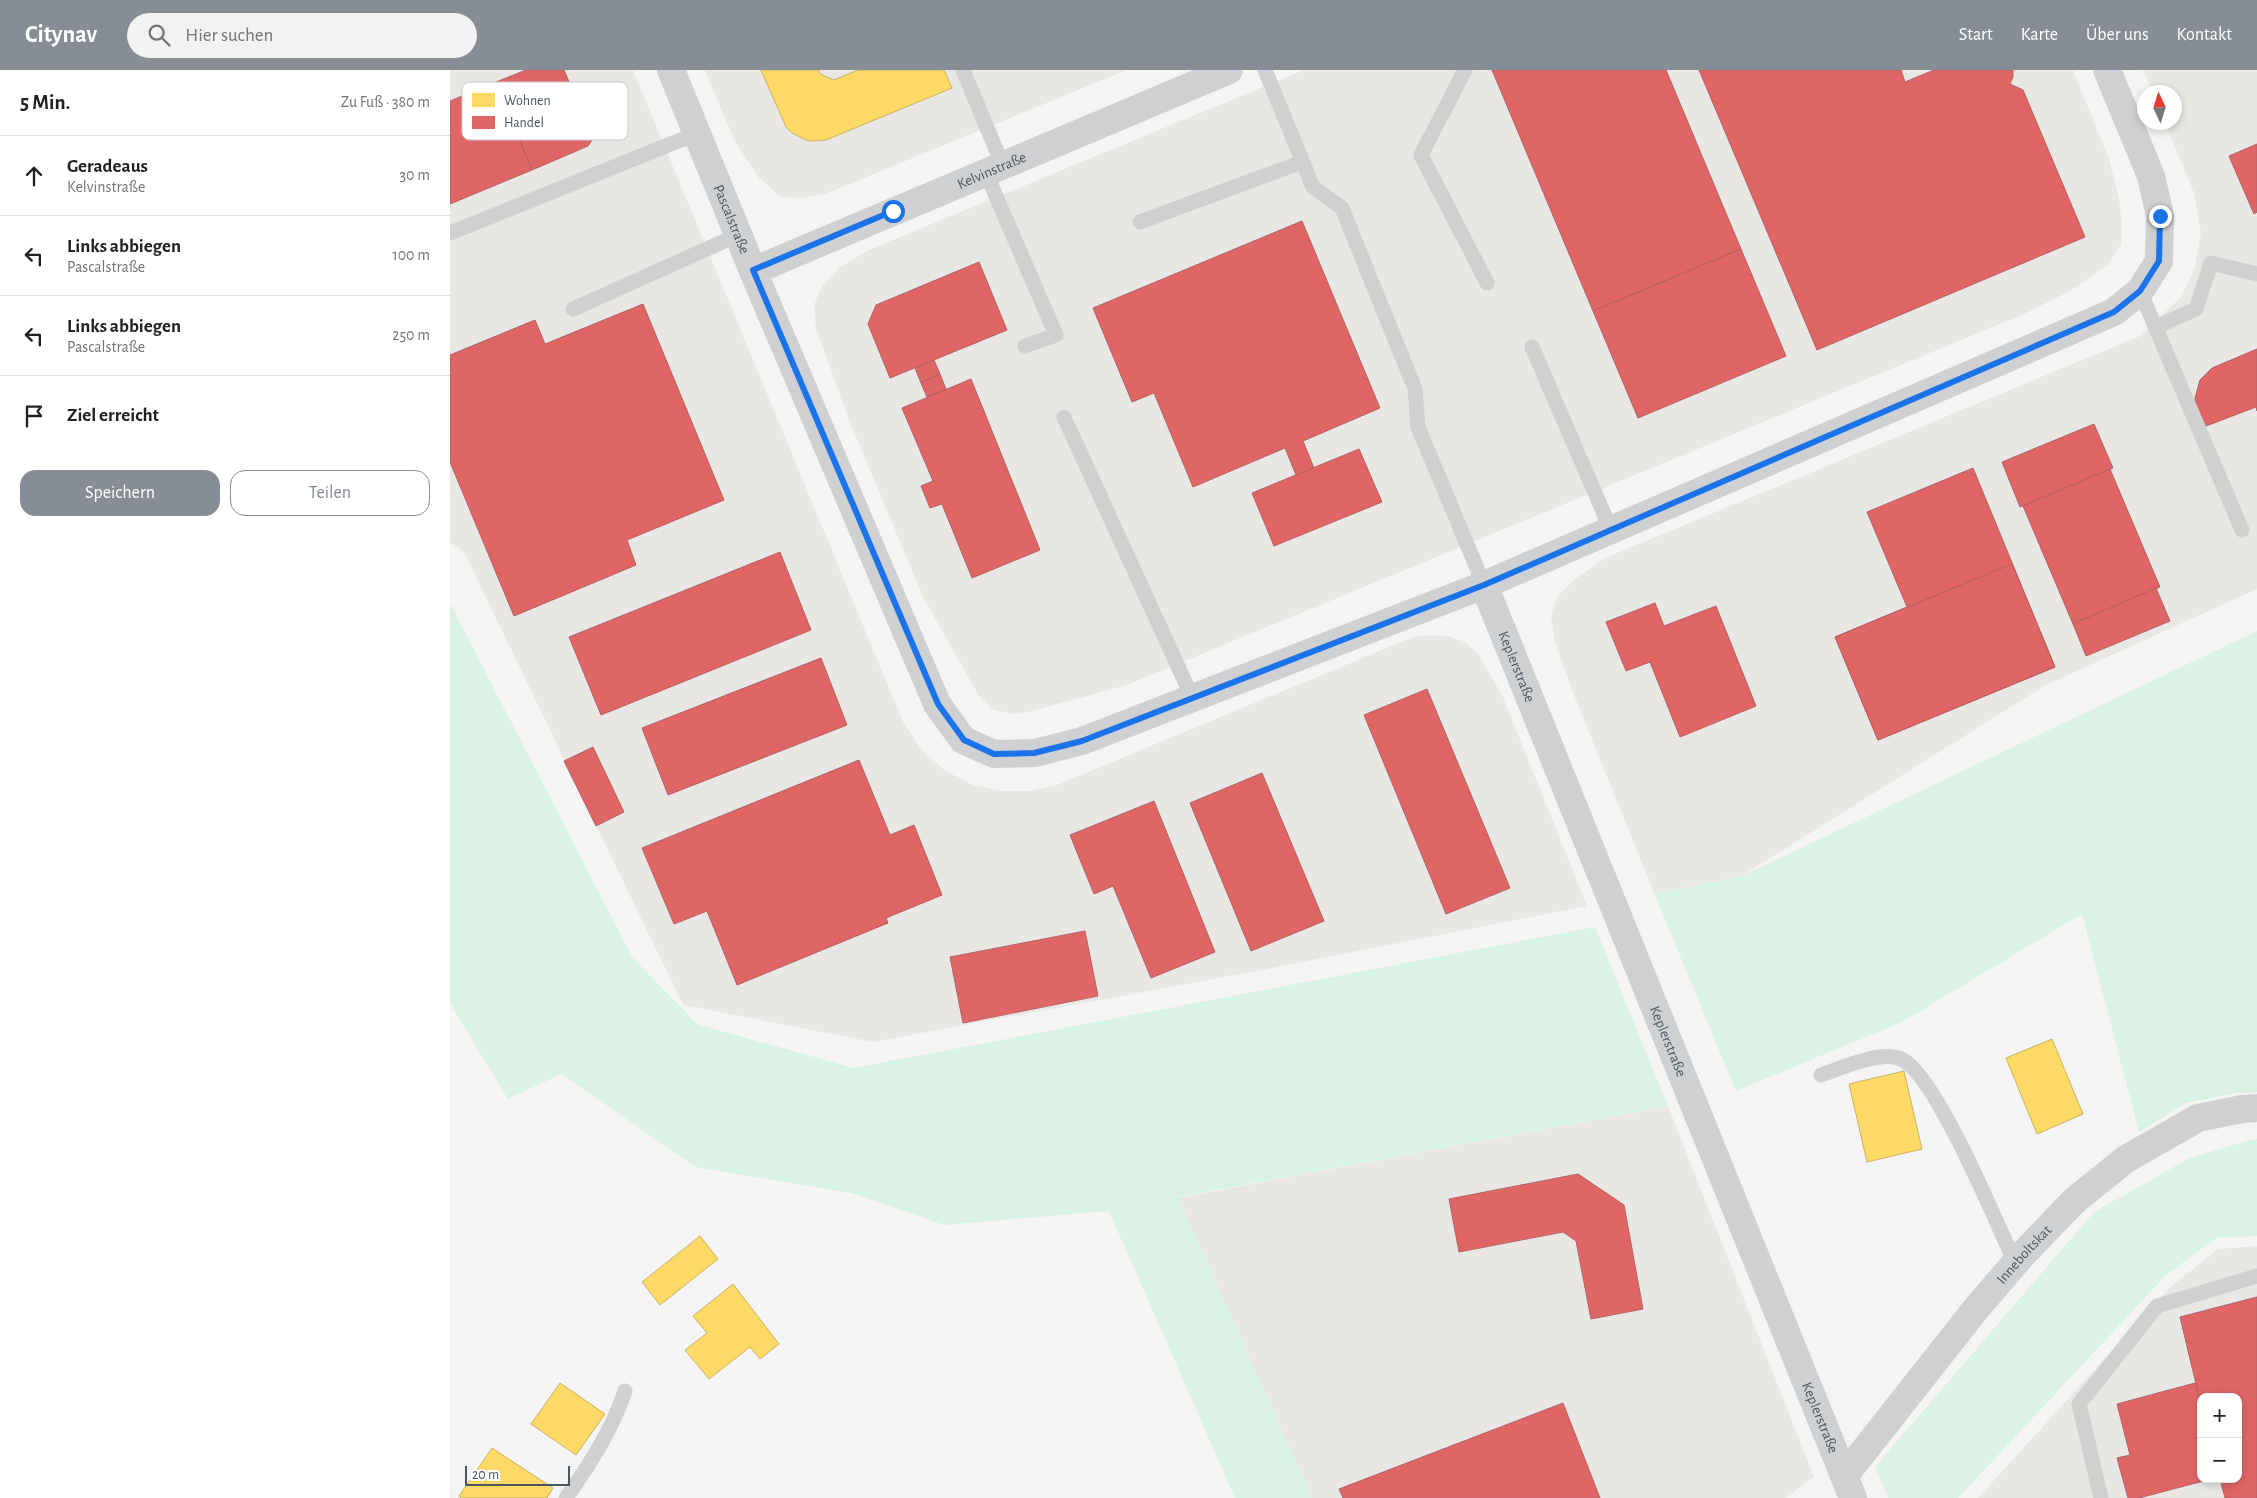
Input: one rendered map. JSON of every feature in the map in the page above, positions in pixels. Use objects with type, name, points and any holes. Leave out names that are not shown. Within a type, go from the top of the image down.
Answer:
[{"type":"street","name":"Pascalstraße","points":[[671,70],[738,235],[938,704],[964,740],[994,754],[1034,753],[1082,741],[1484,585],[2114,312],[2140,291],[2159,261],[2160,216],[2151,176],[2107,70]]},
{"type":"street","name":"Kelvinstraße","points":[[753,270],[1229,70]]},
{"type":"street","name":"Keplerstraße","points":[[1484,585],[1849,1487]]},
{"type":"street","name":"Inneboltskat","points":[[1849,1487],[1975,1310],[2015,1263],[2074,1201],[2126,1159],[2198,1118],[2242,1109],[2257,1108]]},
{"type":"lane","points":[[962,70],[994,169],[1056,334],[1025,346]]},
{"type":"lane","points":[[1265,70],[1313,187],[1342,208],[1415,389],[1418,427],[1484,585]]},
{"type":"lane","points":[[1465,70],[1421,154],[1486,283]]},
{"type":"lane","points":[[450,233],[698,133]]},
{"type":"lane","points":[[1140,222],[1302,162]]},
{"type":"lane","points":[[573,309],[738,235]]},
{"type":"lane","points":[[2156,327],[2196,310],[2211,263],[2257,274]]},
{"type":"lane","points":[[2140,291],[2242,530]]},
{"type":"lane","points":[[1532,347],[1611,530]]},
{"type":"lane","points":[[1064,417],[1192,697]]},
{"type":"lane","points":[[1821,1075],[1885,1056],[1901,1058],[1911,1065],[1926,1085],[1950,1125],[2015,1263]]},
{"type":"lane","points":[[2101,1498],[2079,1404],[2157,1306],[2257,1276]]},
{"type":"lane","points":[[566,1498],[605,1439],[617,1415],[625,1391]]},
{"type":"shaded area","points":[[450,70],[633,70],[903,722],[920,748],[944,770],[973,785],[1002,791],[1029,791],[1057,785],[1413,637],[1430,635],[1448,636],[1465,642],[1479,655],[1503,697],[1587,906],[1246,973],[873,1042],[683,1005],[464,552],[450,542]]},
{"type":"shaded area","points":[[705,70],[1127,70],[825,194],[803,198],[781,197],[759,178],[735,142]]},
{"type":"shaded area","points":[[1304,70],[2073,70],[2109,159],[2119,198],[2122,228],[2121,245],[2108,265],[2070,291],[2024,314],[1127,685],[1024,713],[1011,714],[992,709],[979,696],[923,597],[847,415],[816,328],[814,305],[822,286],[840,267],[871,249]]},
{"type":"shaded area","points":[[2143,70],[2257,70],[2257,589],[2046,685],[1740,877],[1654,893],[1572,690],[1555,642],[1551,617],[1557,597],[1574,580],[1605,558],[2140,336],[2182,296],[2195,267],[2201,233],[2194,193],[2168,130],[2182,130],[2182,85],[2150,85]]},
{"type":"shaded area","points":[[1668,1106],[1814,1477],[1786,1498],[1312,1498],[1177,1198]]},
{"type":"shaded area","points":[[2257,1246],[2257,1498],[1978,1498],[2167,1290],[2218,1249]]},
{"type":"green space","points":[[450,603],[632,957],[697,1024],[853,1068],[1595,927],[1668,1106],[1178,1197],[1312,1498],[1235,1498],[1109,1211],[944,1225],[851,1193],[696,1167],[561,1074],[508,1099],[450,1003]]},
{"type":"green space","points":[[2257,631],[2257,1092],[2236,1093],[2186,1103],[2139,1132],[2082,914],[1902,1022],[1736,1091],[1654,893],[1740,877]]},
{"type":"green space","points":[[2257,1139],[2257,1236],[2216,1238],[2166,1275],[1958,1498],[1888,1498],[1875,1467],[2094,1212],[2190,1158]]},
{"type":"building: Wohnen","points":[[761,70],[818,70],[820,74],[834,80],[858,70],[944,70],[952,88],[826,140],[808,141],[792,133],[786,127]]},
{"type":"building: Wohnen","points":[[2052,1039],[2083,1114],[2037,1134],[2006,1058]]},
{"type":"building: Wohnen","points":[[1904,1071],[1922,1149],[1867,1162],[1849,1084]]},
{"type":"building: Wohnen","points":[[700,1236],[718,1259],[660,1305],[642,1282]]},
{"type":"building: Wohnen","points":[[733,1284],[779,1344],[760,1359],[750,1347],[709,1379],[685,1350],[707,1333],[693,1316]]},
{"type":"building: Wohnen","points":[[560,1383],[605,1414],[576,1455],[531,1424]]},
{"type":"building: Wohnen","points":[[492,1448],[553,1488],[547,1498],[461,1498],[459,1496]]},
{"type":"building: Handel","points":[[526,70],[564,70],[569,82],[496,82]]},
{"type":"building: Handel","points":[[1492,70],[1666,70],[1741,249],[1593,311]]},
{"type":"building: Handel","points":[[1699,70],[1901,70],[1905,82],[1934,70],[2013,70],[2010,84],[2023,90],[2085,237],[1817,350]]},
{"type":"building: Handel","points":[[462,96],[462,140],[520,140],[532,170],[450,204],[450,101]]},
{"type":"building: Handel","points":[[520,140],[592,140],[588,146],[532,170]]},
{"type":"building: Handel","points":[[2257,144],[2257,212],[2254,214],[2229,156]]},
{"type":"building: Handel","points":[[1302,221],[1380,408],[1303,441],[1314,468],[1296,475],[1285,448],[1193,487],[1154,393],[1132,402],[1093,308]]},
{"type":"building: Handel","points":[[1741,249],[1786,356],[1638,418],[1593,311]]},
{"type":"building: Handel","points":[[979,262],[1007,330],[890,378],[868,324],[876,305]]},
{"type":"building: Handel","points":[[643,304],[724,500],[627,540],[636,565],[514,616],[450,462],[450,355],[535,320],[545,344]]},
{"type":"building: Handel","points":[[2257,349],[2257,411],[2256,407],[2206,426],[2197,410],[2195,398],[2200,380],[2212,368]]},
{"type":"building: Handel","points":[[934,360],[940,374],[921,383],[915,368]]},
{"type":"building: Handel","points":[[940,374],[946,389],[927,397],[921,383]]},
{"type":"building: Handel","points":[[971,379],[1040,550],[972,578],[942,504],[930,508],[921,486],[933,481],[902,408]]},
{"type":"building: Handel","points":[[2094,424],[2113,468],[2020,507],[2002,462]]},
{"type":"building: Handel","points":[[1359,449],[1382,502],[1274,546],[1252,493]]},
{"type":"building: Handel","points":[[1973,468],[2055,667],[1878,740],[1835,637],[1907,607],[1867,512]]},
{"type":"building: Handel","points":[[2110,469],[2160,587],[2073,624],[2023,506]]},
{"type":"building: Handel","points":[[780,552],[811,630],[601,715],[569,637]]},
{"type":"building: Handel","points":[[2012,564],[2055,667],[1878,740],[1835,637]]},
{"type":"building: Handel","points":[[2156,588],[2170,621],[2086,656],[2073,624]]},
{"type":"building: Handel","points":[[1655,603],[1664,626],[1716,606],[1756,706],[1680,737],[1650,662],[1626,671],[1606,622]]},
{"type":"building: Handel","points":[[821,658],[847,725],[668,795],[642,728]]},
{"type":"building: Handel","points":[[1427,689],[1510,888],[1446,914],[1364,715]]},
{"type":"building: Handel","points":[[593,747],[624,812],[596,826],[564,761]]},
{"type":"building: Handel","points":[[859,760],[890,835],[914,825],[942,895],[886,918],[888,923],[737,985],[707,911],[674,924],[642,848]]},
{"type":"building: Handel","points":[[1262,773],[1324,921],[1251,951],[1190,803]]},
{"type":"building: Handel","points":[[1154,801],[1215,952],[1151,978],[1113,886],[1094,894],[1070,835]]},
{"type":"building: Handel","points":[[1085,931],[1098,996],[963,1023],[950,957]]},
{"type":"building: Handel","points":[[1578,1174],[1624,1205],[1643,1309],[1591,1319],[1576,1241],[1563,1232],[1459,1252],[1449,1199]]},
{"type":"building: Handel","points":[[2257,1297],[2257,1498],[2225,1498],[2221,1483],[2242,1483],[2242,1393],[2198,1393],[2180,1317]]},
{"type":"building: Handel","points":[[2195,1383],[2198,1393],[2197,1483],[2139,1498],[2128,1498],[2117,1458],[2130,1455],[2117,1404]]},
{"type":"building: Handel","points":[[1563,1403],[1600,1498],[1343,1498],[1339,1489]]},
{"type":"route","points":[[893,211],[753,270],[938,704],[964,740],[994,754],[1034,753],[1082,741],[1484,585],[2114,312],[2140,291],[2159,261],[2160,216]]}]
